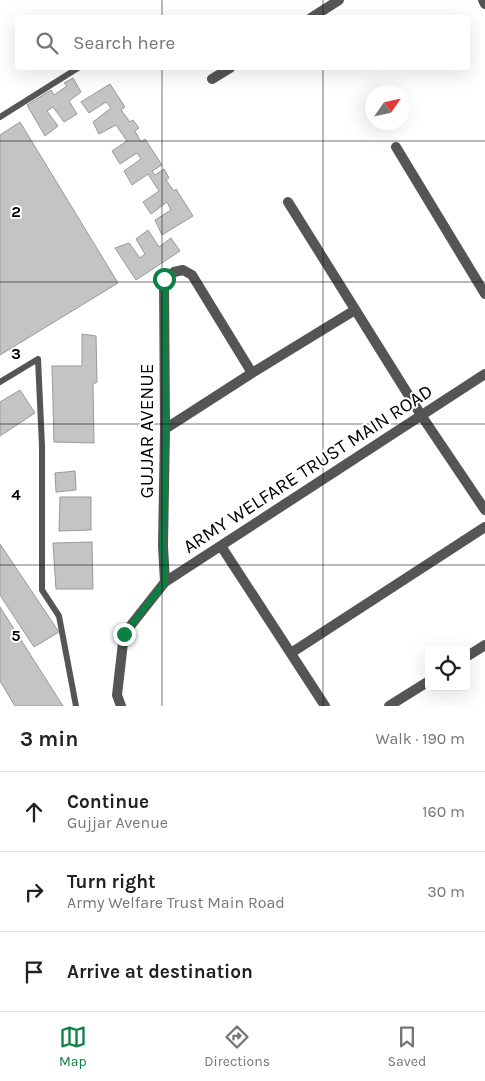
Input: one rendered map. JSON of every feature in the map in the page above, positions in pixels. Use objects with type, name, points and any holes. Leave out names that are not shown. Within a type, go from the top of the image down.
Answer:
[{"type":"street","points":[[315,15],[339,0]]},
{"type":"street","points":[[483,0],[485,4]]},
{"type":"street","points":[[212,79],[227,70]]},
{"type":"street","points":[[396,147],[485,294]]},
{"type":"street","points":[[288,202],[421,415],[485,510]]},
{"type":"street","name":"GUJJAR AVENUE","points":[[165,582],[163,546],[166,429],[164,279],[174,272],[183,270],[192,276],[252,373]]},
{"type":"street","points":[[166,429],[354,310]]},
{"type":"street","name":"ARMY WELFARE TRUST MAIN ROAD","points":[[121,706],[117,694],[124,634],[165,582],[485,374]]},
{"type":"street","points":[[291,653],[485,527]]},
{"type":"street","points":[[221,546],[325,706]]},
{"type":"street","points":[[470,654],[485,645]]},
{"type":"street","points":[[389,706],[425,684]]},
{"type":"lane","points":[[0,117],[75,70]]},
{"type":"lane","points":[[0,382],[38,359],[42,446],[42,590],[59,616],[76,706]]},
{"type":"building","points":[[73,78],[81,92],[69,101],[77,114],[64,122],[53,107],[47,111],[58,126],[45,136],[27,105],[51,90],[54,95],[67,86],[64,83]]},
{"type":"building","points":[[110,84],[125,107],[121,110],[130,122],[133,120],[139,128],[135,131],[141,142],[145,139],[162,165],[152,171],[155,175],[164,169],[169,178],[166,180],[174,191],[176,189],[193,216],[162,235],[155,220],[171,210],[167,202],[151,214],[143,202],[159,191],[148,174],[132,185],[124,171],[141,159],[137,153],[120,164],[112,151],[127,141],[116,125],[99,134],[93,122],[111,108],[106,102],[89,113],[81,102]]},
{"type":"building","points":[[20,122],[118,283],[0,355],[0,135]]},
{"type":"building","points":[[148,230],[159,247],[171,238],[180,251],[136,280],[115,248],[129,243],[140,258],[145,254],[136,239]]},
{"type":"building","points":[[82,334],[96,336],[97,382],[93,384],[94,443],[54,442],[52,366],[82,366]]},
{"type":"building","points":[[20,390],[35,413],[0,436],[0,402]]},
{"type":"building","points":[[75,471],[76,490],[56,492],[55,473]]},
{"type":"building","points":[[60,497],[91,497],[91,530],[59,531]]},
{"type":"building","points":[[92,542],[93,589],[56,589],[53,543]]},
{"type":"building","points":[[0,544],[59,632],[34,647],[0,595]]},
{"type":"building","points":[[0,607],[63,706],[15,706],[0,681]]},
{"type":"route","points":[[124,634],[165,582],[163,546],[166,429],[164,279]]}]
